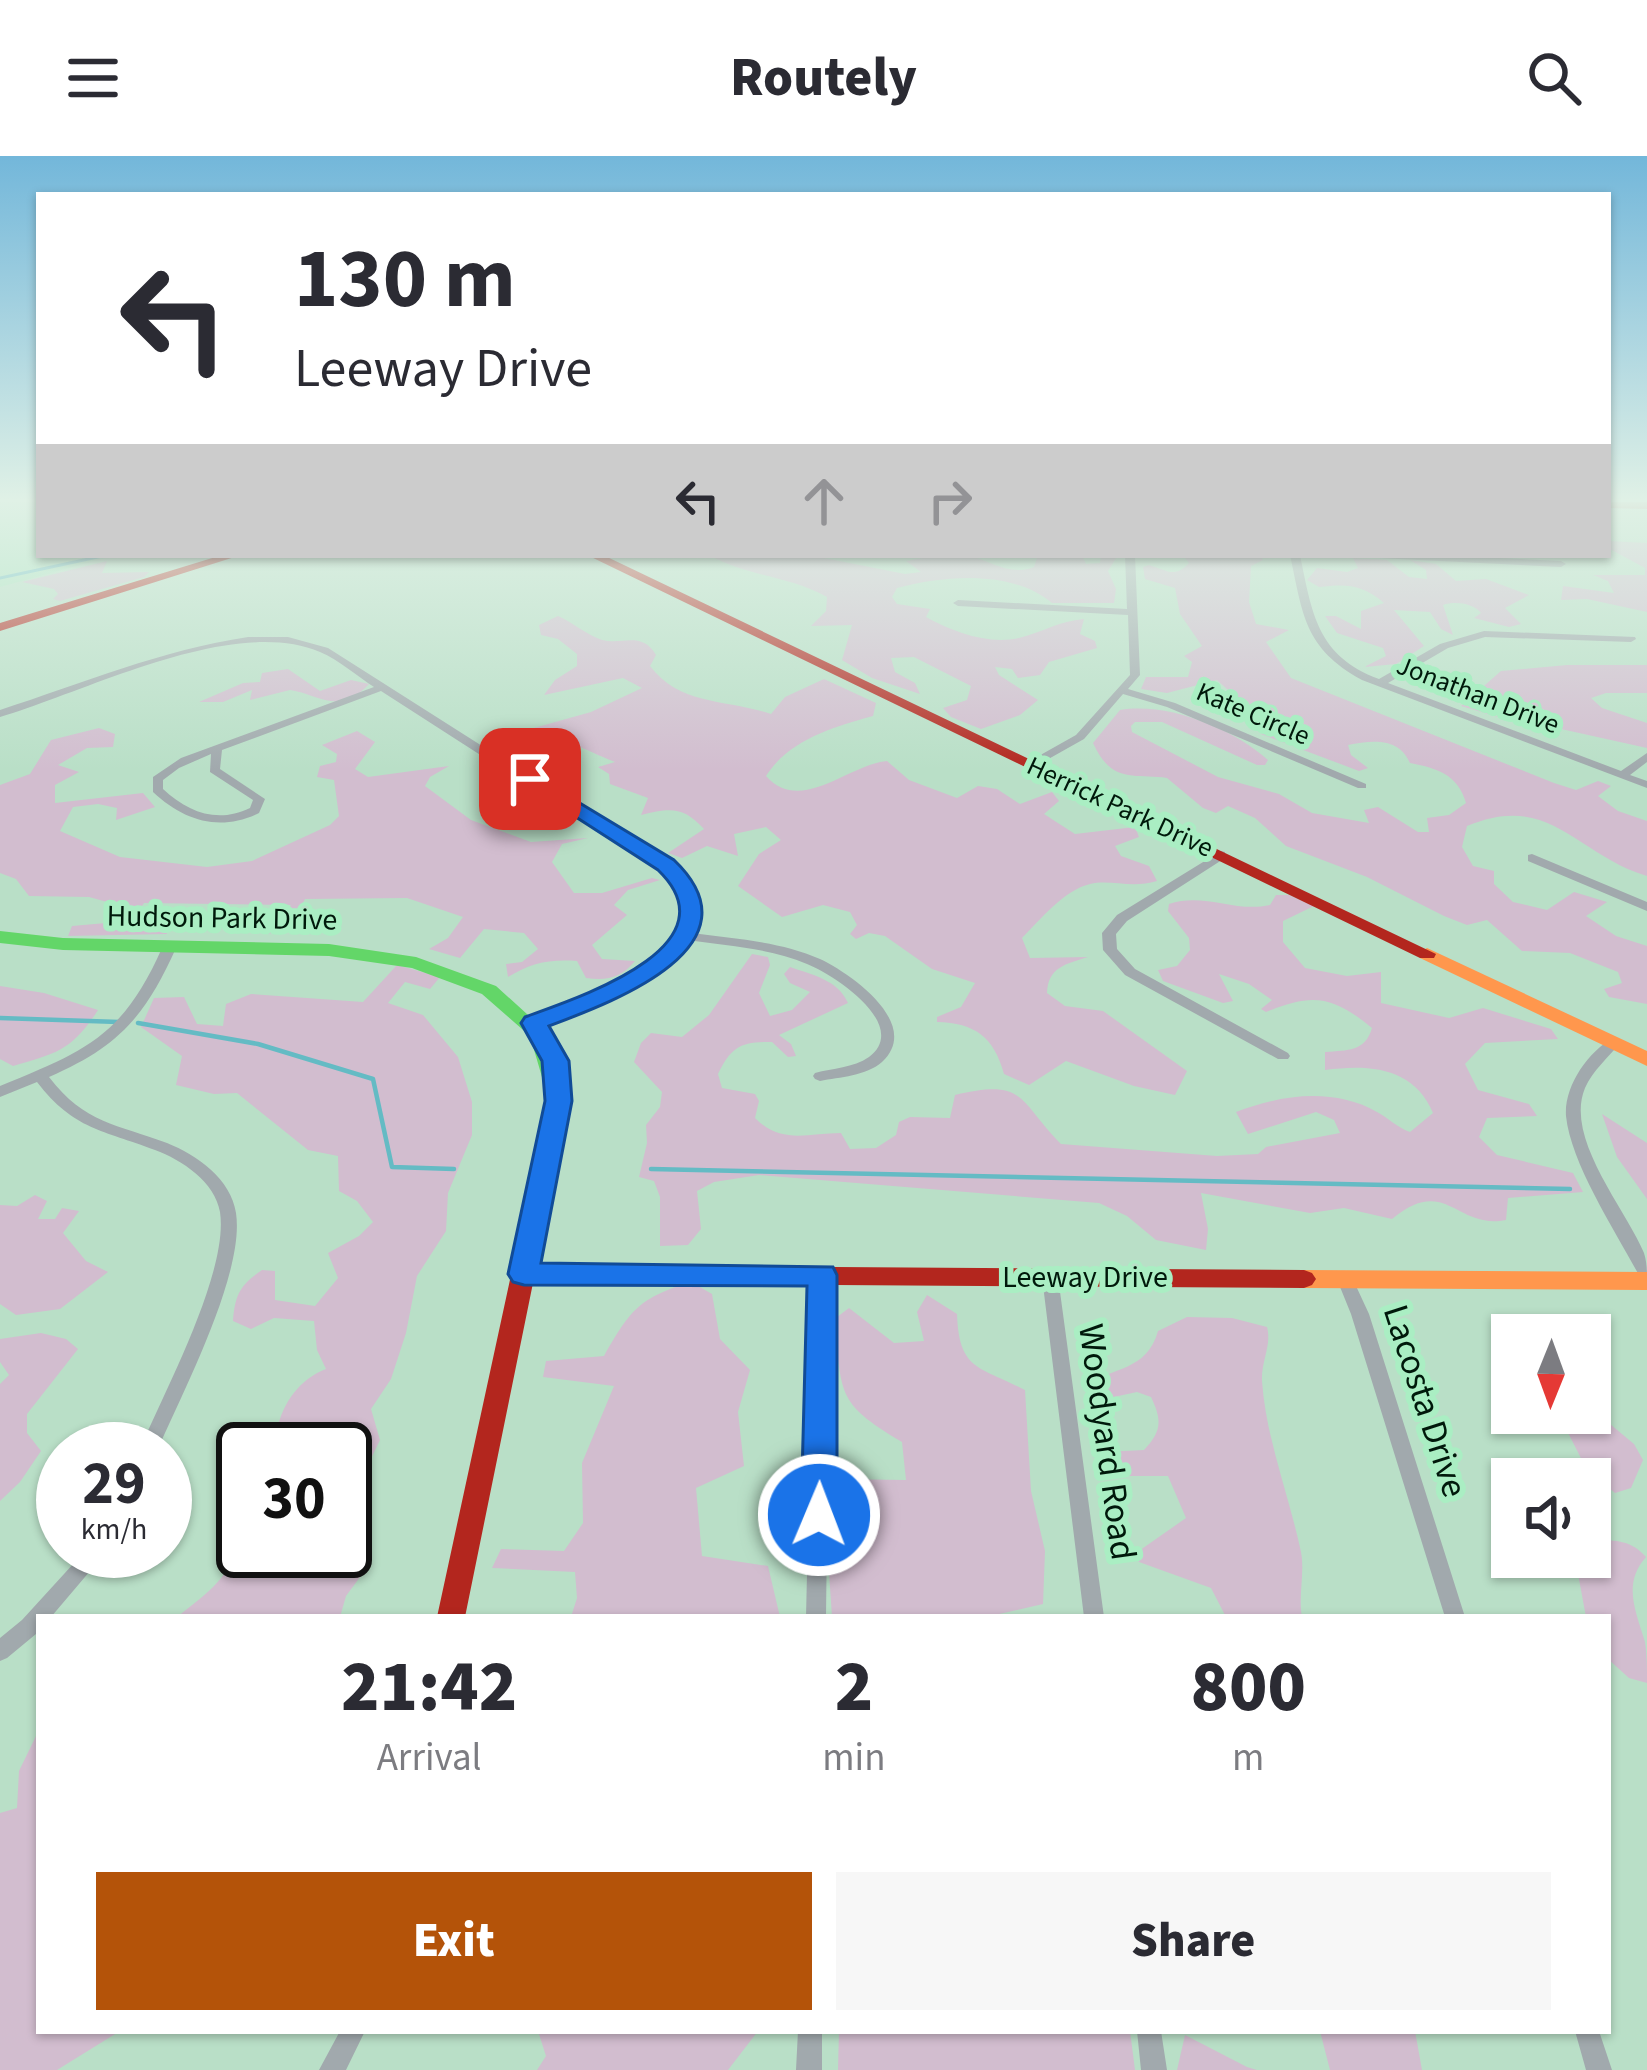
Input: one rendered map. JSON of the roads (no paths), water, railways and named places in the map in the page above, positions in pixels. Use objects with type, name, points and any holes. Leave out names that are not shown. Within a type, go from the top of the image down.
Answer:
[{"type":"main road","points":[[0,627],[116,591]]},
{"type":"main road","name":"Herrick Park Drive","points":[[669,591],[1647,1059]]},
{"type":"main road","name":"Hudson Park Drive","points":[[0,938],[73,948],[281,947],[418,964],[493,990],[534,1023]]},
{"type":"main road","points":[[452,1614],[559,1101],[556,1061],[534,1023]]},
{"type":"main road","name":"Leeway Drive","points":[[524,1274],[1647,1278]]},
{"type":"street","points":[[1032,764],[1080,737],[1123,691],[1137,666],[1132,591]]},
{"type":"street","name":"Jonathan Drive","points":[[1305,591],[1319,646],[1343,667],[1647,784]]},
{"type":"street","points":[[958,603],[1133,612]]},
{"type":"street","points":[[1382,682],[1444,646],[1484,634],[1631,639]]},
{"type":"street","points":[[0,714],[244,638],[312,644],[674,872],[690,905],[683,936],[660,965],[634,983],[534,1023]]},
{"type":"street","points":[[217,749],[214,770],[259,799],[255,810],[235,820],[201,819],[157,790],[157,779],[166,770],[217,749],[382,687]]},
{"type":"street","name":"Kate Circle","points":[[1123,691],[1171,705],[1362,786]]},
{"type":"street","points":[[1623,775],[1647,756]]},
{"type":"street","points":[[1221,855],[1122,918],[1108,933],[1110,950],[1130,972],[1283,1056]]},
{"type":"street","points":[[1532,858],[1647,907]]},
{"type":"street","points":[[683,936],[772,949],[810,960],[855,984],[869,998],[885,1028],[886,1052],[879,1062],[860,1072],[820,1076]]},
{"type":"street","points":[[0,1092],[97,1047],[133,1017],[153,990],[170,948]]},
{"type":"street","points":[[1613,1043],[1582,1078],[1573,1114],[1580,1142],[1647,1278]]},
{"type":"street","points":[[40,1076],[55,1099],[82,1121],[165,1148],[199,1168],[218,1188],[228,1212],[224,1264],[160,1422]]},
{"type":"street","points":[[816,1614],[822,1275]]},
{"type":"street","name":"Woodyard Road","points":[[1049,1277],[1094,1614]]},
{"type":"street","name":"Lacosta Drive","points":[[1344,1277],[1360,1314],[1454,1614]]},
{"type":"street","points":[[42,1614],[74,1578]]},
{"type":"street","points":[[0,1652],[36,1620]]},
{"type":"street","points":[[332,2070],[351,2034]]},
{"type":"street","points":[[809,2070],[810,2034]]},
{"type":"street","points":[[1149,2034],[1154,2070]]},
{"type":"street","points":[[1588,2034],[1599,2070]]},
{"type":"waterway","points":[[0,1018],[119,1022]]},
{"type":"waterway","points":[[138,1023],[258,1044],[373,1079],[392,1167],[454,1169]]},
{"type":"waterway","points":[[651,1169],[1570,1189]]}]
